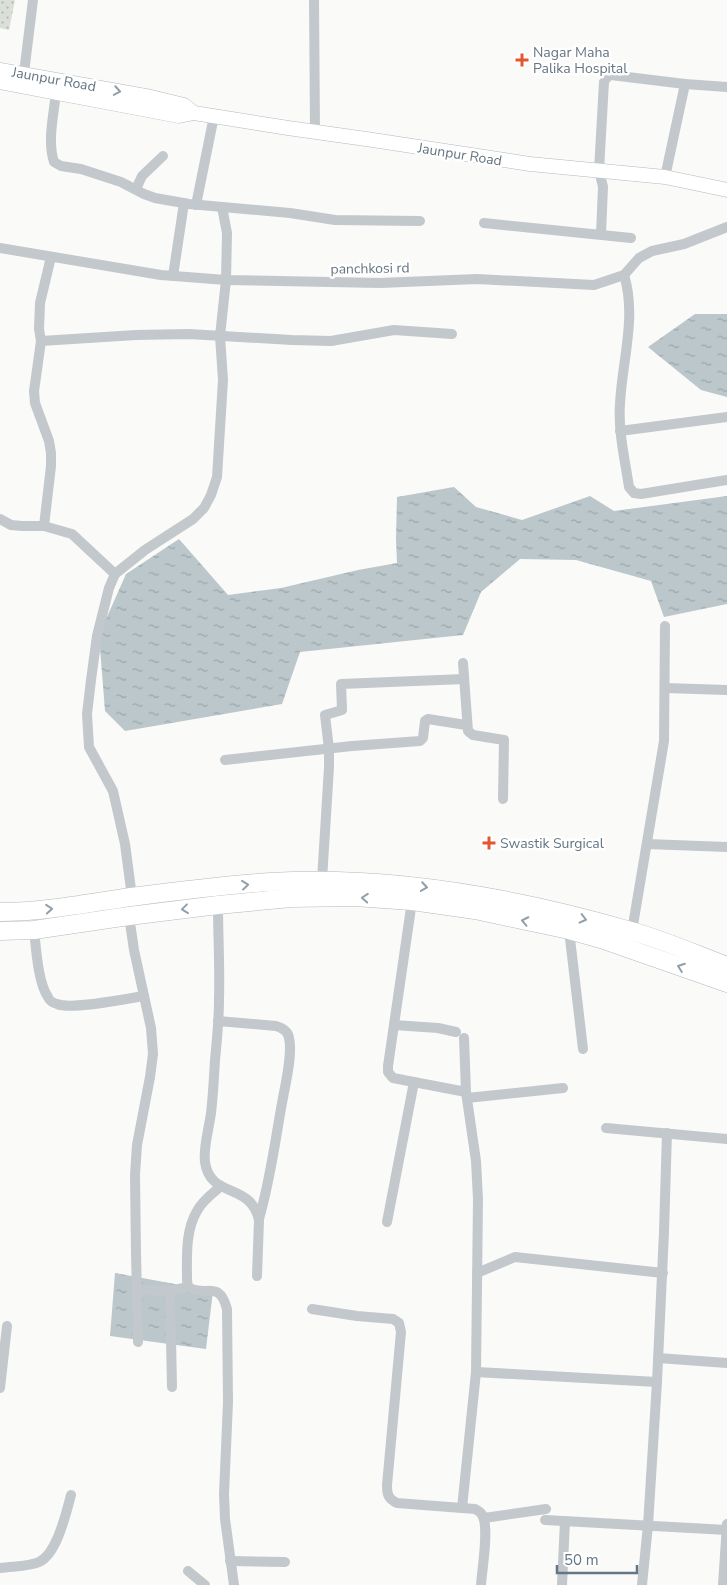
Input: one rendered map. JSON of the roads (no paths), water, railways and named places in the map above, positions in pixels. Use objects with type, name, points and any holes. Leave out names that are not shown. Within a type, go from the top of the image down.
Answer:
[{"type":"highway","points":[[0,912],[68,907],[132,897],[269,882],[322,880],[408,884],[517,902],[632,931],[727,966]]},
{"type":"highway","points":[[0,931],[34,930],[218,904],[291,898],[354,897],[412,901],[475,910],[569,930],[601,939],[727,983]]},
{"type":"street","points":[[23,80],[34,0]]},
{"type":"street","points":[[314,0],[315,132]]},
{"type":"street","name":"Jaunpur Road","points":[[0,70],[56,92],[179,116],[194,113],[530,164],[665,177],[726,187]]},
{"type":"street","points":[[601,234],[603,187],[599,170],[604,82],[607,77],[611,75],[727,87]]},
{"type":"street","name":"Jaunpur Road","points":[[0,82],[23,80],[151,97],[184,105],[194,113]]},
{"type":"street","points":[[665,177],[685,84]]},
{"type":"street","points":[[56,92],[51,144],[54,162],[60,166],[97,173],[155,198],[196,205],[290,213],[335,220],[420,221]]},
{"type":"street","points":[[196,205],[214,116]]},
{"type":"street","points":[[136,189],[142,176],[163,156]]},
{"type":"street","points":[[172,276],[184,203]]},
{"type":"street","points":[[132,897],[123,835],[113,791],[89,747],[87,728],[88,699],[97,636],[109,588],[115,574],[145,550],[193,519],[204,508],[212,495],[217,477],[222,414],[223,360],[220,336],[226,280],[227,233],[222,208]]},
{"type":"street","points":[[484,223],[631,238]]},
{"type":"street","name":"panchkosi rd","points":[[0,248],[172,276],[226,280],[380,283],[477,279],[594,285],[624,275],[639,258],[652,250],[691,242],[727,227]]},
{"type":"street","points":[[44,526],[51,453],[49,441],[35,403],[34,391],[41,341],[39,312],[51,257]]},
{"type":"street","points":[[624,275],[628,299],[629,325],[620,405],[620,432],[629,487],[634,493],[642,494],[727,480]]},
{"type":"street","points":[[41,341],[189,334],[331,341],[394,330],[452,334]]},
{"type":"street","points":[[620,432],[727,417]]},
{"type":"street","points":[[0,519],[11,525],[44,526],[72,534],[115,574]]},
{"type":"street","points":[[632,931],[664,740],[666,626]]},
{"type":"street","points":[[463,663],[466,725],[468,731],[473,735],[504,740],[503,799]]},
{"type":"street","points":[[322,880],[329,750],[325,716],[342,710],[341,684],[464,679]]},
{"type":"street","points":[[665,688],[727,690]]},
{"type":"street","points":[[225,760],[352,746],[420,741],[423,738],[425,721],[428,719],[466,725]]},
{"type":"street","points":[[647,844],[727,847]]},
{"type":"street","points":[[412,901],[388,1072],[393,1078],[466,1095],[563,1088]]},
{"type":"street","points":[[218,904],[220,998],[211,1112],[205,1153],[206,1163],[208,1172],[213,1180],[253,1203],[259,1220]]},
{"type":"street","points":[[129,916],[134,950],[151,1028],[153,1054],[136,1145],[138,1342]]},
{"type":"street","points":[[34,930],[44,992],[49,999],[57,1004],[74,1006],[144,996]]},
{"type":"street","points":[[569,930],[583,1049]]},
{"type":"street","points":[[218,1021],[276,1026],[285,1029],[289,1037],[288,1069],[269,1182],[259,1220],[257,1276]]},
{"type":"street","points":[[394,1025],[438,1028],[460,1035],[478,1190],[476,1372],[462,1508]]},
{"type":"street","points":[[387,1222],[414,1082]]},
{"type":"street","points":[[606,1128],[727,1139]]},
{"type":"street","points":[[642,1585],[658,1382],[667,1133]]},
{"type":"street","points":[[188,1287],[187,1259],[192,1221],[197,1210],[221,1186]]},
{"type":"street","points":[[477,1273],[515,1257],[662,1273]]},
{"type":"street","points":[[137,1290],[170,1291],[188,1287],[194,1290],[213,1290],[220,1293],[225,1300],[227,1309],[228,1402],[224,1494],[225,1519],[234,1585]]},
{"type":"street","points":[[170,1291],[172,1387]]},
{"type":"street","points":[[312,1310],[393,1319],[399,1323],[401,1332],[387,1493],[390,1500],[397,1504],[475,1509],[481,1513],[484,1518],[485,1530],[481,1585]]},
{"type":"street","points":[[0,1388],[1,1361],[7,1326]]},
{"type":"street","points":[[658,1358],[727,1363]]},
{"type":"street","points":[[476,1372],[658,1382]]},
{"type":"street","points":[[0,1568],[39,1562],[46,1558],[56,1542],[72,1495]]},
{"type":"street","points":[[484,1518],[545,1514],[565,1521],[727,1530]]},
{"type":"street","points":[[562,1585],[565,1521]]},
{"type":"street","points":[[723,1585],[727,1523]]},
{"type":"street","points":[[230,1562],[285,1562]]},
{"type":"street","points":[[188,1571],[205,1585]]},
{"type":"water","points":[[695,314],[727,314],[727,397],[701,390],[648,347]]},
{"type":"water","points":[[454,487],[476,507],[522,520],[590,496],[614,511],[727,496],[727,604],[664,617],[651,581],[576,560],[520,559],[481,592],[463,635],[300,652],[282,704],[125,731],[105,711],[99,635],[126,574],[179,539],[228,595],[281,588],[397,563],[397,497]]},
{"type":"water","points":[[115,1273],[213,1291],[206,1349],[110,1336]]},
{"type":"place","name":"Nagar Maha Palika Hospital","points":[[522,60]]},
{"type":"place","name":"Swastik Surgical","points":[[489,843]]}]
